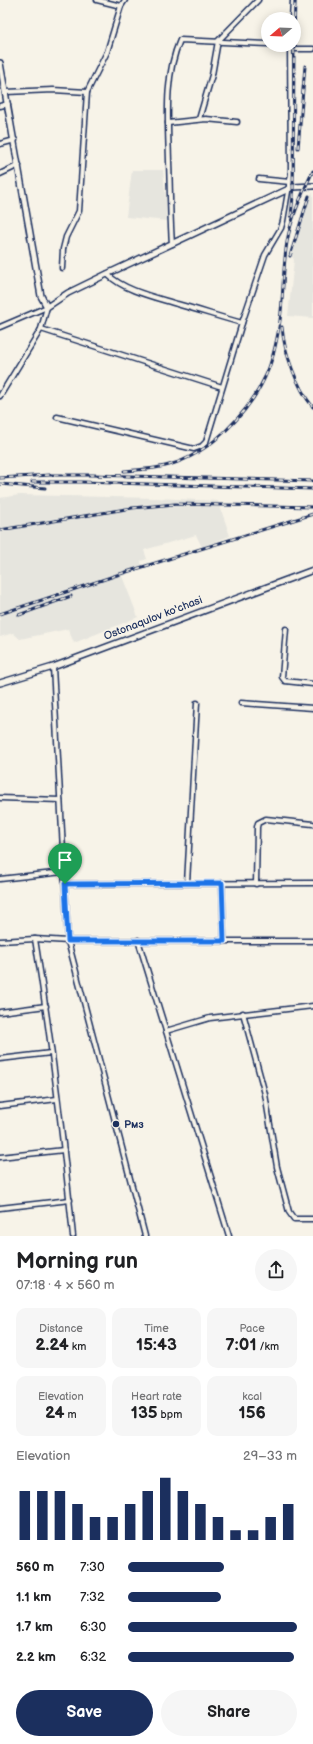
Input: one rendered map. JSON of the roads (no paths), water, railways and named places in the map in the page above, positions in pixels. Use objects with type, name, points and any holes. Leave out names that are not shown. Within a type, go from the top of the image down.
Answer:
[{"type":"street","points":[[96,0],[121,6]]},
{"type":"street","points":[[62,268],[62,249],[66,237],[79,211],[86,92],[107,52],[121,6],[125,0]]},
{"type":"street","points":[[199,119],[212,75],[218,42],[258,0]]},
{"type":"street","points":[[292,12],[293,0]]},
{"type":"street","points":[[172,244],[168,123],[170,70],[174,53],[180,40],[261,44]]},
{"type":"street","points":[[301,47],[313,49]]},
{"type":"street","points":[[57,417],[194,449],[202,446],[206,442],[242,323],[266,255],[281,228],[290,188],[290,52]]},
{"type":"street","points":[[0,63],[41,296],[47,307],[41,329],[0,396]]},
{"type":"street","points":[[6,92],[53,90],[86,92]]},
{"type":"street","points":[[0,106],[8,104]]},
{"type":"street","points":[[168,123],[199,119],[237,122]]},
{"type":"street","points":[[0,144],[14,140]]},
{"type":"street","points":[[0,174],[19,165]]},
{"type":"street","points":[[259,179],[290,182]]},
{"type":"street","points":[[0,327],[47,307],[68,293],[290,188],[313,186]]},
{"type":"street","points":[[107,274],[119,283],[148,295],[242,323]]},
{"type":"street","points":[[41,329],[222,387]]},
{"type":"street","name":"Ostonaqulov ko'chasi","points":[[0,683],[53,667],[313,570]]},
{"type":"street","points":[[286,630],[282,677],[285,681],[313,684]]},
{"type":"street","points":[[53,667],[68,941],[145,1236]]},
{"type":"street","points":[[187,883],[197,703]]},
{"type":"street","points":[[241,703],[313,708]]},
{"type":"street","points":[[0,798],[60,800]]},
{"type":"street","points":[[256,884],[258,823],[266,819],[313,824]]},
{"type":"street","points":[[0,879],[64,872]]},
{"type":"street","points":[[222,883],[224,941]]},
{"type":"street","points":[[65,884],[313,884]]},
{"type":"street","points":[[0,941],[35,939],[68,941],[313,941]]},
{"type":"street","points":[[35,939],[46,1006],[70,1200],[73,1236]]},
{"type":"street","points":[[138,940],[229,1236]]},
{"type":"street","points":[[0,1012],[46,1006]]},
{"type":"street","points":[[166,1031],[210,1018],[313,1006]]},
{"type":"street","points":[[244,1013],[265,1094],[277,1167],[289,1212],[294,1219],[313,1219]]},
{"type":"street","points":[[0,1059],[51,1053]]},
{"type":"street","points":[[0,1106],[57,1099]]},
{"type":"street","points":[[0,1157],[64,1150]]},
{"type":"street","points":[[0,1208],[70,1200]]},
{"type":"railway","points":[[295,0],[295,12]]},
{"type":"railway","points":[[291,216],[293,196],[294,52]]},
{"type":"railway","points":[[298,148],[305,66]]},
{"type":"railway","points":[[124,471],[169,465],[184,460],[198,452],[226,431],[238,418],[258,391],[270,366],[278,333],[285,253],[291,224],[297,206],[313,171]]},
{"type":"railway","points":[[290,256],[309,196]]},
{"type":"railway","points":[[282,327],[285,347],[292,369],[302,390],[313,407]]},
{"type":"railway","points":[[0,478],[50,475],[92,475],[313,481]]},
{"type":"railway","points":[[32,482],[82,482],[313,489]]},
{"type":"railway","points":[[0,484],[45,488]]},
{"type":"railway","points":[[0,530],[132,508],[175,504],[313,507]]},
{"type":"railway","points":[[0,614],[120,574],[313,514]]},
{"type":"railway","points":[[19,615],[71,596]]},
{"type":"place","name":"Рмз","points":[[116,1124]]}]
